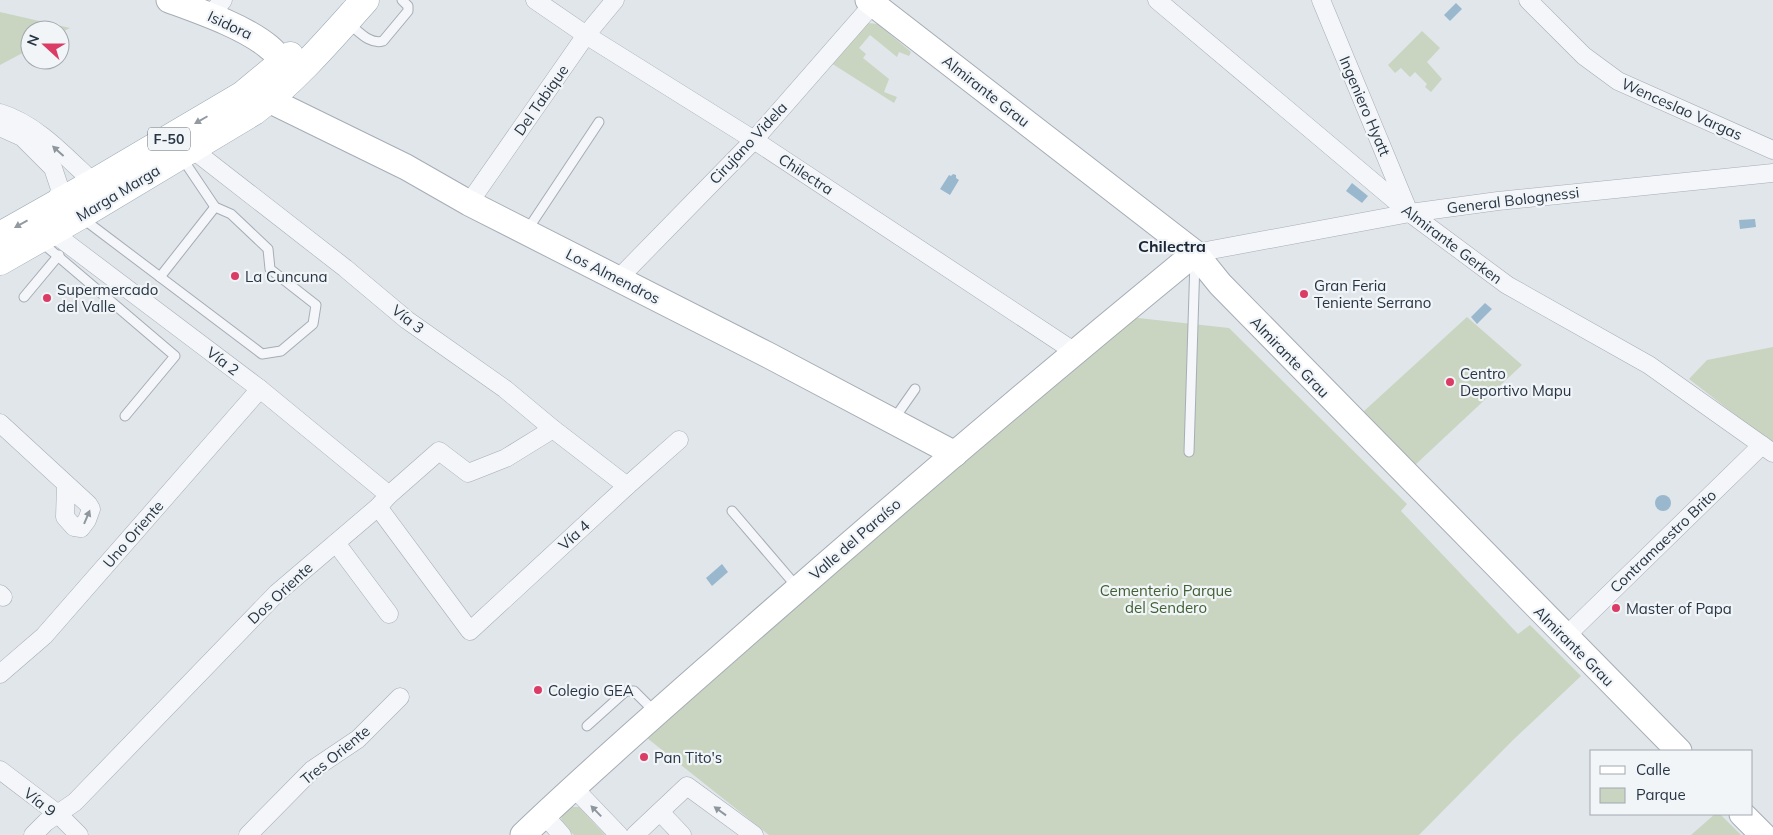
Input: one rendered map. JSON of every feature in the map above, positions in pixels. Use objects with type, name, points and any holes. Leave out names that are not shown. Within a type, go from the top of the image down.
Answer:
[{"type":"main road","name":"Marga Marga","points":[[0,236],[58,229],[94,183],[243,95],[306,40],[344,11],[364,0]]},
{"type":"main road","name":"Marga Marga","points":[[0,261],[58,229],[254,111],[269,100],[320,50],[344,11]]},
{"type":"main road","points":[[269,100],[285,74],[283,62]]},
{"type":"street","name":"Isidora","points":[[169,0],[216,8],[272,49],[283,62]]},
{"type":"street","name":"Chilectra","points":[[535,0],[586,35],[754,140],[1075,352]]},
{"type":"street","name":"Del Tabique","points":[[469,203],[586,35],[615,0]]},
{"type":"street","name":"Almirante Gerken","points":[[1157,0],[1410,213],[1507,285],[1649,365],[1767,449]]},
{"type":"street","name":"Ingeniero Hyatt","points":[[1321,0],[1410,213]]},
{"type":"street","name":"Wenceslao Vargas","points":[[1528,0],[1584,56],[1618,81],[1773,150]]},
{"type":"street","name":"Cirujano Videla","points":[[618,278],[754,140],[880,4]]},
{"type":"street","name":"Almirante Grau","points":[[880,4],[1195,253],[1220,284],[1678,750]]},
{"type":"street","name":"Los Almendros","points":[[269,100],[406,167],[469,203],[618,278],[955,454]]},
{"type":"street","points":[[0,113],[40,134],[94,183]]},
{"type":"street","points":[[0,127],[22,137],[53,168],[60,189],[58,229]]},
{"type":"street","name":"Vía 3","points":[[186,152],[345,268],[407,320],[505,389],[627,486]]},
{"type":"street","name":"General Bolognessi","points":[[1195,253],[1410,213],[1498,201],[1772,178]]},
{"type":"street","name":"Vía 2","points":[[58,229],[260,389],[384,501],[470,631]]},
{"type":"street","name":"Valle del Paraíso","points":[[522,835],[573,787],[799,588],[1075,352],[1195,253]]},
{"type":"street","name":"Uno Oriente","points":[[0,674],[44,636],[260,389]]},
{"type":"street","points":[[0,424],[66,485]]},
{"type":"street","name":"Dos Oriente","points":[[33,835],[46,822],[75,802],[277,593],[384,501],[439,450],[468,473],[506,458],[553,429]]},
{"type":"street","name":"Vía 4","points":[[470,631],[679,440]]},
{"type":"street","name":"Contramaestro Brito","points":[[1565,637],[1767,449]]},
{"type":"street","points":[[336,543],[389,614]]},
{"type":"street","name":"Tres Oriente","points":[[248,835],[312,770],[358,739],[400,697]]},
{"type":"street","name":"Vía 9","points":[[0,770],[58,814],[79,835]]},
{"type":"street","points":[[635,835],[688,786],[754,835]]},
{"type":"street","points":[[573,787],[619,835]]},
{"type":"street","points":[[660,812],[682,835]]},
{"type":"street","points":[[544,815],[562,835]]},
{"type":"street","points":[[1743,815],[1763,835]]},
{"type":"lane","points":[[344,11],[371,41],[383,41],[408,11],[408,6],[402,0]]},
{"type":"lane","points":[[526,232],[599,122]]},
{"type":"lane","points":[[58,229],[160,276],[262,354],[281,351],[313,324],[316,306],[270,269],[268,249],[231,214],[215,207],[186,152]]},
{"type":"lane","points":[[160,276],[215,207]]},
{"type":"lane","points":[[24,298],[58,229]]},
{"type":"lane","points":[[58,229],[175,356],[125,416]]},
{"type":"lane","points":[[1189,452],[1195,253]]},
{"type":"lane","points":[[892,421],[915,389]]},
{"type":"lane","points":[[732,511],[799,588]]},
{"type":"lane","points":[[587,726],[626,691],[634,691],[656,714]]},
{"type":"green space","points":[[0,12],[35,20],[20,20],[20,54],[0,65]]},
{"type":"green space","points":[[868,23],[878,24],[911,52],[909,56],[899,52],[897,57],[870,35],[859,48],[866,54],[863,58],[889,79],[884,92],[897,97],[894,103],[831,63]]},
{"type":"green space","points":[[1422,31],[1440,48],[1427,62],[1442,79],[1431,92],[1425,87],[1427,84],[1415,72],[1410,77],[1401,68],[1395,73],[1388,65]]},
{"type":"green space","name":"Cementerio Parque del Sendero","points":[[1129,317],[1229,328],[1407,504],[1401,511],[1518,634],[1530,625],[1581,676],[1513,740],[1419,835],[769,835],[647,738]]},
{"type":"green space","name":"Centro Deportivo Mapu","points":[[1467,317],[1522,365],[1415,465],[1363,412]]},
{"type":"green space","points":[[1773,347],[1773,444],[1689,379],[1707,360]]},
{"type":"green space","points":[[569,807],[579,807],[605,835],[574,835],[561,823],[562,813]]},
{"type":"green space","points":[[1714,815],[1721,815],[1741,835],[1691,835]]},
{"type":"water","points":[[1456,3],[1462,9],[1450,21],[1444,15]]},
{"type":"water","points":[[953,174],[959,180],[950,195],[940,189],[949,175]]},
{"type":"water","points":[[1352,183],[1368,196],[1362,203],[1346,191]]},
{"type":"water","points":[[1755,219],[1756,227],[1740,229],[1739,220]]},
{"type":"water","points":[[1485,303],[1492,309],[1477,324],[1471,317]]},
{"type":"water","points":[[1660,495],[1666,495],[1671,500],[1669,509],[1660,511],[1655,506],[1655,500]]},
{"type":"water","points":[[722,564],[728,572],[712,586],[706,578]]},
{"type":"place","name":"La Cuncuna","points":[[235,276]]},
{"type":"place","name":"Gran Feria Teniente Serrano","points":[[1304,294]]},
{"type":"place","name":"Supermercado del Valle","points":[[47,298]]},
{"type":"place","name":"Centro Deportivo Mapu","points":[[1450,382]]},
{"type":"place","name":"Master of Papa","points":[[1616,608]]},
{"type":"place","name":"Colegio GEA","points":[[538,690]]},
{"type":"place","name":"Pan Tito's","points":[[644,757]]},
{"type":"district","name":"Chilectra","points":[[1172,246]]}]
